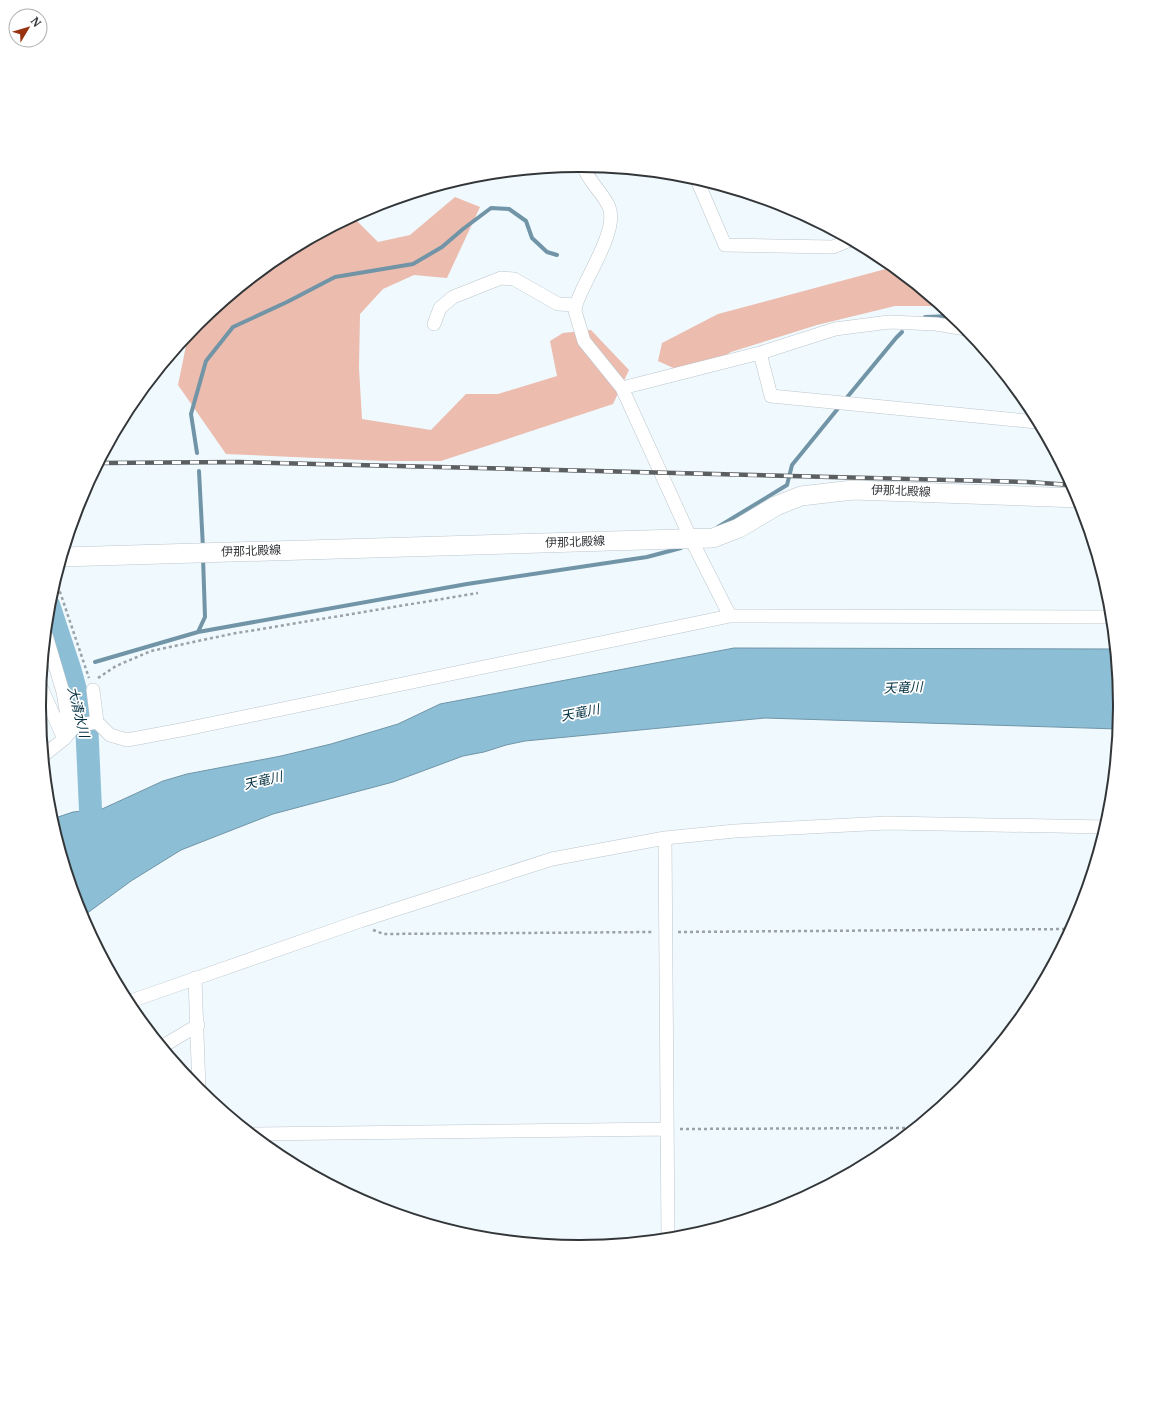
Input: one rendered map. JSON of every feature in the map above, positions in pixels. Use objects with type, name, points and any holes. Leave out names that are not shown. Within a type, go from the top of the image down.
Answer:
[{"type":"main road","name":"伊那北殿線","points":[[67,558],[202,552],[712,538],[733,530],[776,506],[801,496],[853,490],[1070,498]]},
{"type":"street","points":[[586,172],[609,207],[611,215],[609,231],[576,305],[575,311],[584,341],[622,388],[691,539],[730,616]]},
{"type":"street","points":[[700,187],[725,245],[833,247],[843,243]]},
{"type":"street","points":[[434,324],[440,308],[454,297],[501,278],[514,279],[558,304],[576,305]]},
{"type":"street","points":[[622,388],[760,353],[835,329],[889,322],[936,324],[955,327]]},
{"type":"street","points":[[760,353],[771,396],[1030,421]]},
{"type":"street","points":[[93,690],[97,722],[110,735],[127,740],[730,616],[1105,617]]},
{"type":"street","points":[[50,647],[63,692],[68,722],[64,739]]},
{"type":"street","points":[[46,699],[64,739]]},
{"type":"street","points":[[48,751],[64,739],[75,726],[97,722]]},
{"type":"street","points":[[134,1000],[360,921],[552,859],[665,838],[735,831],[887,823],[1099,826]]},
{"type":"street","points":[[665,838],[668,1232]]},
{"type":"street","points":[[195,978],[198,1025],[199,1080]]},
{"type":"street","points":[[167,1044],[198,1025]]},
{"type":"street","points":[[262,1134],[667,1129]]},
{"type":"path","points":[[59,589],[93,690]]},
{"type":"path","points":[[93,690],[97,679],[116,666],[151,651],[239,633],[478,593]]},
{"type":"path","points":[[360,921],[368,928],[384,934],[1064,929]]},
{"type":"path","points":[[667,1129],[905,1128]]},
{"type":"shaded area","points":[[455,197],[480,207],[447,278],[414,275],[383,289],[360,314],[359,368],[362,419],[431,430],[466,394],[498,394],[557,376],[550,341],[563,333],[591,330],[629,370],[613,404],[441,461],[384,461],[226,454],[178,385],[186,346],[228,305],[283,262],[344,228],[357,221],[378,242],[410,235]]},
{"type":"shaded area","points":[[885,269],[932,306],[895,306],[817,325],[731,352],[691,376],[658,361],[662,343],[718,314]]},
{"type":"water","name":"天竜川","points":[[734,648],[1109,649],[1113,706],[1112,729],[765,718],[525,741],[463,756],[393,782],[273,814],[181,850],[131,881],[88,913],[74,877],[58,817],[73,812],[102,809],[163,781],[187,774],[281,756],[331,744],[398,724],[440,704]]},
{"type":"waterway","points":[[197,453],[191,414],[206,361],[233,327],[287,302],[335,277],[413,264],[442,247],[491,208],[509,209],[526,221],[532,238],[547,252],[557,255]]},
{"type":"waterway","points":[[925,317],[943,316]]},
{"type":"waterway","points":[[844,401],[902,332]]},
{"type":"waterway","points":[[718,527],[787,485],[792,465],[840,406]]},
{"type":"waterway","points":[[199,471],[203,548]]},
{"type":"waterway","points":[[198,632],[467,584],[647,557],[681,548]]},
{"type":"waterway","points":[[95,662],[198,632],[205,617],[203,557]]},
{"type":"waterway","name":"大清水川","points":[[53,619],[70,670],[87,732],[91,821]]},
{"type":"waterway","name":"大清水川","points":[[70,670],[75,668]]},
{"type":"railway","points":[[105,463],[239,462],[1028,482],[1064,485]]}]
